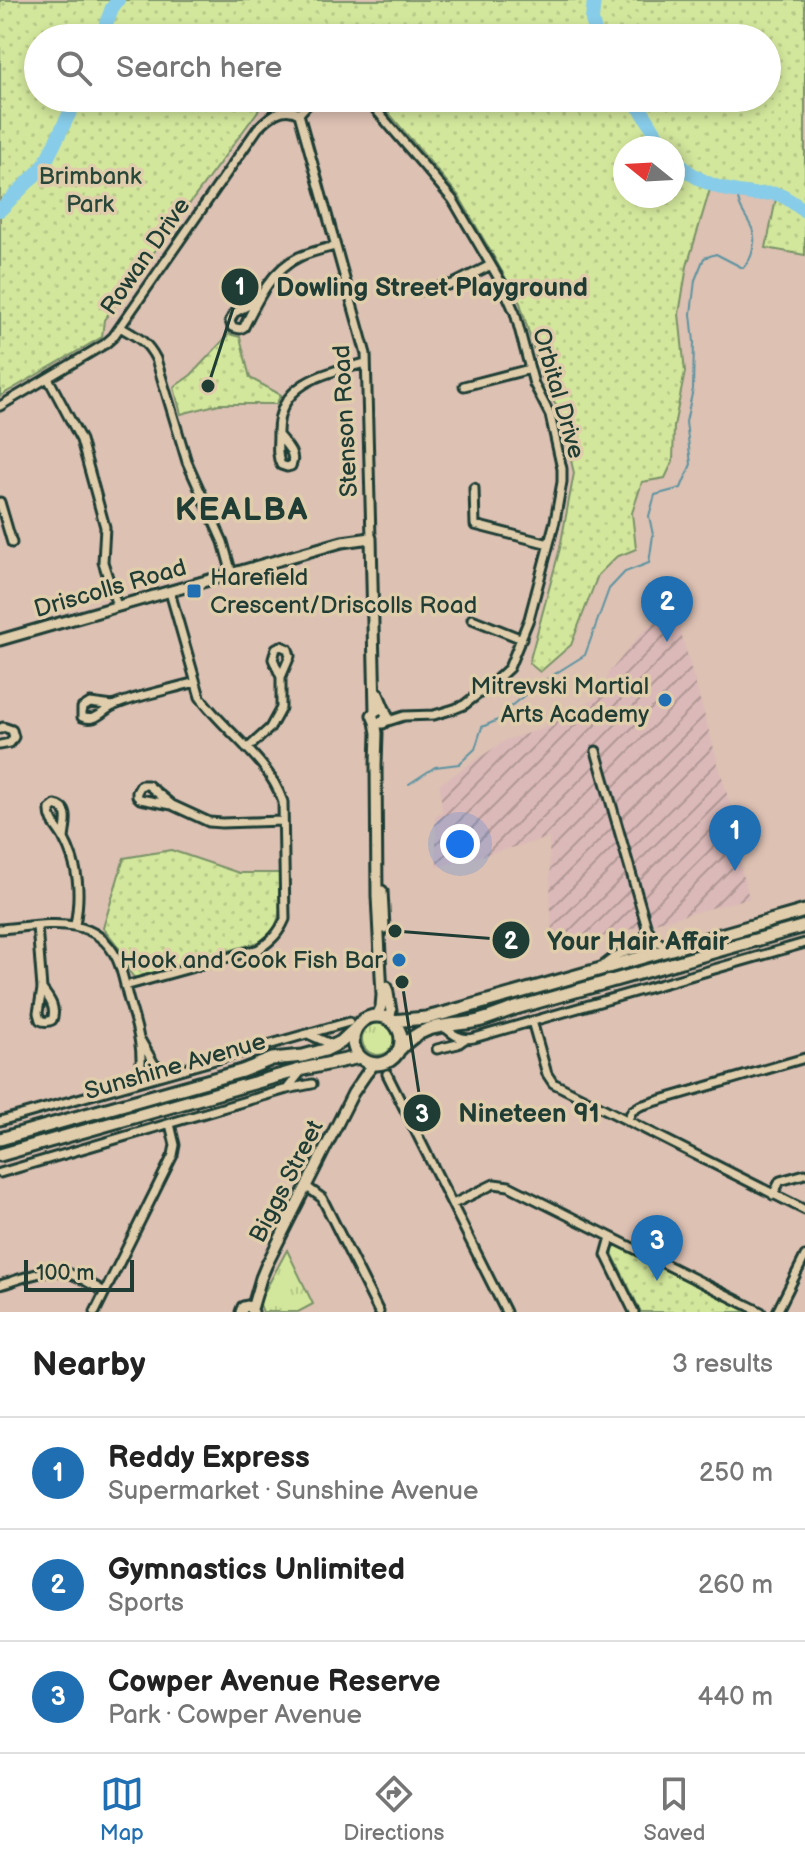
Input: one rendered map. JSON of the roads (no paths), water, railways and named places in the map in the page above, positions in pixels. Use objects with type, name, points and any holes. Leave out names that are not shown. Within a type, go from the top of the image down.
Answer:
[{"type":"main road","points":[[805,911],[434,1016],[368,1017],[353,1024],[353,1043],[361,1058],[374,1064],[387,1062],[417,1034],[442,1025],[482,1020],[805,923]]},
{"type":"main road","points":[[770,920],[778,927],[805,923]]},
{"type":"main road","points":[[656,968],[668,949]]},
{"type":"main road","points":[[386,1018],[397,1025],[401,1037],[400,1049]]},
{"type":"main road","name":"Sunshine Avenue","points":[[0,1139],[242,1071],[272,1059],[310,1054],[335,1046],[353,1024]]},
{"type":"main road","name":"Sunshine Avenue","points":[[0,1155],[303,1069],[361,1058]]},
{"type":"street","name":"Rowan Drive","points":[[0,406],[105,344],[120,327],[258,128],[278,112]]},
{"type":"street","name":"Rowan Drive","points":[[295,112],[299,114]]},
{"type":"street","name":"Orbital Drive","points":[[378,112],[453,200],[491,265],[515,313],[534,384],[550,415],[562,469],[549,544],[529,619],[509,668],[464,705],[434,715],[382,716]]},
{"type":"street","name":"Stenson Road","points":[[299,114],[364,346],[366,363],[374,687],[382,716],[376,746],[377,896],[382,1003],[386,1018]]},
{"type":"street","points":[[255,302],[288,263],[335,246]]},
{"type":"street","points":[[416,292],[453,284],[491,265]]},
{"type":"street","points":[[120,327],[150,347],[156,359],[187,462],[223,542],[232,574]]},
{"type":"street","points":[[278,435],[278,420],[283,405],[303,383],[366,363]]},
{"type":"street","points":[[464,386],[530,369]]},
{"type":"street","points":[[48,378],[81,440],[105,527],[103,562],[117,606]]},
{"type":"street","points":[[474,488],[475,525],[549,544]]},
{"type":"street","points":[[0,502],[12,543]]},
{"type":"street","name":"Driscolls Road","points":[[0,640],[342,542],[371,538]]},
{"type":"street","points":[[125,986],[259,949],[271,941],[285,919],[283,802],[277,785],[200,697],[170,592]]},
{"type":"street","points":[[472,619],[522,639]]},
{"type":"street","points":[[247,749],[276,719],[281,708],[281,677]]},
{"type":"street","points":[[113,706],[195,682]]},
{"type":"street","points":[[0,729],[9,728],[14,737],[10,743],[0,745]]},
{"type":"street","points":[[596,751],[647,928],[668,949]]},
{"type":"street","points":[[172,805],[209,822],[283,821]]},
{"type":"street","points":[[64,839],[80,892],[75,925]]},
{"type":"street","points":[[0,929],[75,925],[106,942],[117,958],[140,1039],[142,1065],[139,1080]]},
{"type":"street","points":[[37,926],[42,989]]},
{"type":"street","points":[[596,970],[619,954],[641,947],[647,928]]},
{"type":"street","points":[[442,1025],[454,1035],[474,1038],[805,943]]},
{"type":"street","points":[[532,1021],[547,1074],[553,1083],[805,1210]]},
{"type":"street","points":[[0,1121],[166,1072],[353,1024]]},
{"type":"street","points":[[308,1034],[335,1046]]},
{"type":"street","name":"Sunshine Avenue","points":[[140,1039],[154,1063],[166,1072]]},
{"type":"street","points":[[437,1049],[465,1039]]},
{"type":"street","name":"Biggs Street","points":[[353,1093],[361,1058]]},
{"type":"street","points":[[627,1121],[632,1111],[640,1106],[805,1058]]},
{"type":"street","name":"Biggs Street","points":[[248,1310],[266,1266],[353,1093],[374,1064]]},
{"type":"street","points":[[287,1089],[303,1069]]},
{"type":"street","points":[[387,1074],[506,1312]]},
{"type":"street","points":[[0,1173],[312,1084]]},
{"type":"street","points":[[95,1312],[173,1155],[175,1145],[170,1124]]},
{"type":"street","points":[[773,1195],[780,1181],[805,1174]]},
{"type":"street","points":[[453,1204],[486,1188],[501,1184],[509,1186],[761,1312]]},
{"type":"street","points":[[307,1187],[322,1198],[379,1312]]},
{"type":"street","points":[[611,1237],[606,1255],[634,1312]]},
{"type":"street","points":[[777,1312],[805,1256]]},
{"type":"street","points":[[0,1285],[60,1271],[105,1292]]},
{"type":"waterway","points":[[106,24],[118,0]]},
{"type":"waterway","points":[[593,24],[594,0]]},
{"type":"waterway","points":[[0,210],[43,167],[70,112]]},
{"type":"waterway","points":[[643,112],[658,136]]},
{"type":"waterway","points":[[685,168],[719,187],[741,193],[777,194],[805,211]]},
{"type":"waterway","points":[[409,784],[435,767],[459,764],[475,749],[482,727],[500,719],[537,685],[585,655],[609,589],[625,572],[649,563],[653,535],[649,516],[655,495],[681,488],[691,464],[686,422],[693,389],[691,314],[695,280],[704,258],[716,254],[743,268],[753,251],[754,236],[740,206],[738,193]]},
{"type":"place","name":"Dowling Street Playground","points":[[208,386]]},
{"type":"place","name":"Harefield Crescent/Driscolls Road","points":[[194,591]]},
{"type":"place","name":"Gymnastics Unlimited","points":[[667,642]]},
{"type":"place","name":"Mitrevski Martial Arts Academy","points":[[665,700]]},
{"type":"place","name":"Reddy Express","points":[[735,871]]},
{"type":"place","name":"Your Hair Affair","points":[[395,931]]},
{"type":"place","name":"Hook and Cook Fish Bar","points":[[399,960]]},
{"type":"place","name":"Nineteen 91","points":[[402,982]]},
{"type":"place","name":"Cowper Avenue Reserve","points":[[657,1281]]},
{"type":"district","name":"KEALBA","points":[[242,509]]},
{"type":"park label","name":"Brimbank Park","points":[[90,190]]}]
